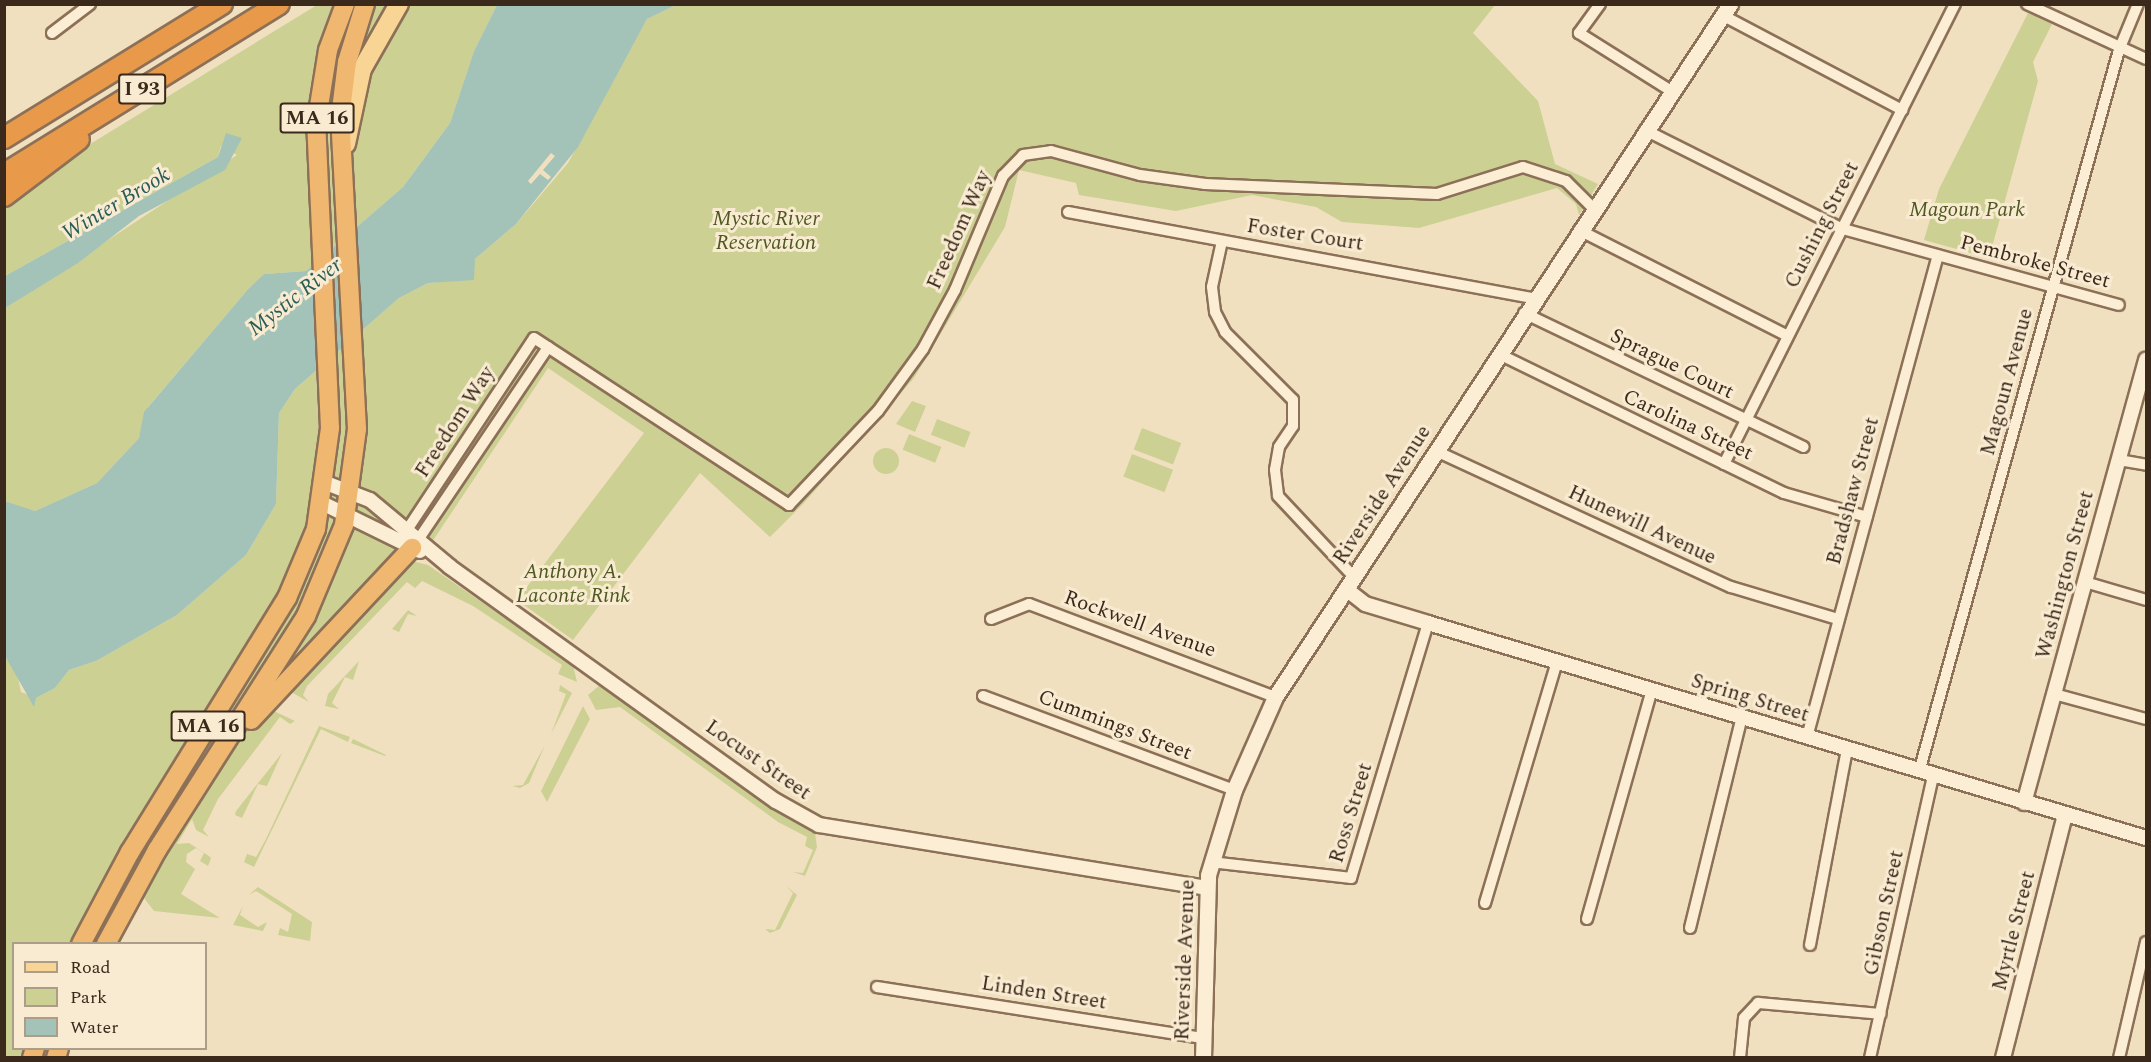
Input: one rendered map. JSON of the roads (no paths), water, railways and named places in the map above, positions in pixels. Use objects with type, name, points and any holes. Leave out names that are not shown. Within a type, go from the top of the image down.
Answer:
[{"type":"highway","name":"I 93","points":[[4,138],[222,4]]},
{"type":"highway","name":"I 93","points":[[4,174],[279,4]]},
{"type":"highway","name":"MA 16","points":[[82,942],[296,581],[322,503],[326,483],[330,394],[316,125],[328,50],[345,4]]},
{"type":"highway","points":[[346,213],[341,99],[365,4]]},
{"type":"highway","points":[[4,196],[120,103]]},
{"type":"highway","name":"MA 16","points":[[107,942],[206,771],[316,599],[347,515],[353,490],[354,353],[346,213]]},
{"type":"highway","points":[[206,771],[409,540]]},
{"type":"main road","name":"MA 16","points":[[346,213],[345,154],[354,94],[375,41],[399,4]]},
{"type":"main road","name":"Riverside Avenue","points":[[1203,1058],[1206,888],[1211,862],[1234,790],[1275,697],[1524,313],[1726,10]]},
{"type":"street","points":[[52,33],[90,4]]},
{"type":"street","points":[[1600,4],[1579,33],[1671,91]]},
{"type":"street","name":"Cushing Street","points":[[1724,464],[1786,335],[1843,229],[1955,4]]},
{"type":"street","points":[[2027,4],[2119,50],[2146,59]]},
{"type":"street","name":"Magoun Avenue","points":[[1919,772],[2119,50],[2138,4]]},
{"type":"street","points":[[1726,10],[1902,110]]},
{"type":"street","name":"Pembroke Street","points":[[1645,130],[1843,229],[2119,305]]},
{"type":"street","name":"Freedom Way","points":[[409,540],[534,338],[789,505],[878,411],[923,349],[955,290],[1003,176],[1023,155],[1051,152],[1140,175],[1205,184],[1437,194],[1461,190],[1506,169],[1532,168],[1566,181],[1593,208]]},
{"type":"street","name":"Foster Court","points":[[1068,212],[1534,298]]},
{"type":"street","points":[[1579,230],[1786,335]]},
{"type":"street","points":[[1222,241],[1212,287],[1215,312],[1225,332],[1293,400],[1293,426],[1279,447],[1275,470],[1278,496],[1350,583]]},
{"type":"street","name":"Bradshaw Street","points":[[1807,737],[1938,256]]},
{"type":"street","name":"Sprague Court","points":[[1524,313],[1745,421],[1804,447]]},
{"type":"street","name":"Freedom Way","points":[[409,540],[548,347]]},
{"type":"street","name":"Carolina Street","points":[[1499,354],[1794,497],[1867,517]]},
{"type":"street","name":"Washington Street","points":[[2024,803],[2146,359]]},
{"type":"street","name":"Hunewill Avenue","points":[[1436,451],[1731,587],[1838,619]]},
{"type":"street","points":[[2119,460],[2146,465]]},
{"type":"street","name":"Locust Street","points":[[326,483],[353,490],[409,540],[442,561],[776,801],[829,830],[1206,888]]},
{"type":"street","name":"Locust Street","points":[[322,503],[409,540]]},
{"type":"street","points":[[2085,582],[2146,600]]},
{"type":"street","name":"Spring Street","points":[[1350,583],[1365,604],[1919,772],[2146,838]]},
{"type":"street","name":"Rockwell Avenue","points":[[992,619],[1029,604],[1275,697]]},
{"type":"street","name":"Ross Street","points":[[1211,862],[1351,878],[1428,623]]},
{"type":"street","points":[[1485,903],[1557,661]]},
{"type":"street","points":[[1587,919],[1652,690]]},
{"type":"street","points":[[2054,694],[2146,719]]},
{"type":"street","name":"Cummings Street","points":[[983,696],[1234,790]]},
{"type":"street","points":[[1690,928],[1742,717]]},
{"type":"street","points":[[1810,945],[1847,750]]},
{"type":"street","name":"Gibson Street","points":[[1870,1058],[1933,776]]},
{"type":"street","name":"Myrtle Street","points":[[2003,1058],[2065,815]]},
{"type":"street","points":[[2119,1058],[2144,961],[2146,942]]},
{"type":"street","name":"Linden Street","points":[[877,987],[1204,1038]]},
{"type":"street","points":[[1740,1058],[1744,1018],[1758,1003],[1881,1014]]},
{"type":"water","name":"Mystic River","points":[[497,5],[676,5],[647,19],[578,147],[516,224],[475,259],[474,280],[428,283],[399,298],[295,389],[279,413],[276,504],[246,555],[177,615],[96,661],[69,670],[55,688],[36,698],[34,707],[5,656],[4,501],[35,511],[97,483],[139,438],[144,412],[249,288],[264,274],[306,271],[403,187],[450,123],[474,51]]},
{"type":"water","points":[[226,133],[242,138],[225,170],[139,216],[78,263],[5,308],[5,276],[218,157]]},
{"type":"water label","name":"Winter Brook","points":[[116,204]]},
{"type":"park label","name":"Magoun Park","points":[[1967,210]]},
{"type":"park label","name":"Mystic River Reservation","points":[[766,231]]},
{"type":"park label","name":"Anthony A. Laconte Rink","points":[[573,584]]}]
